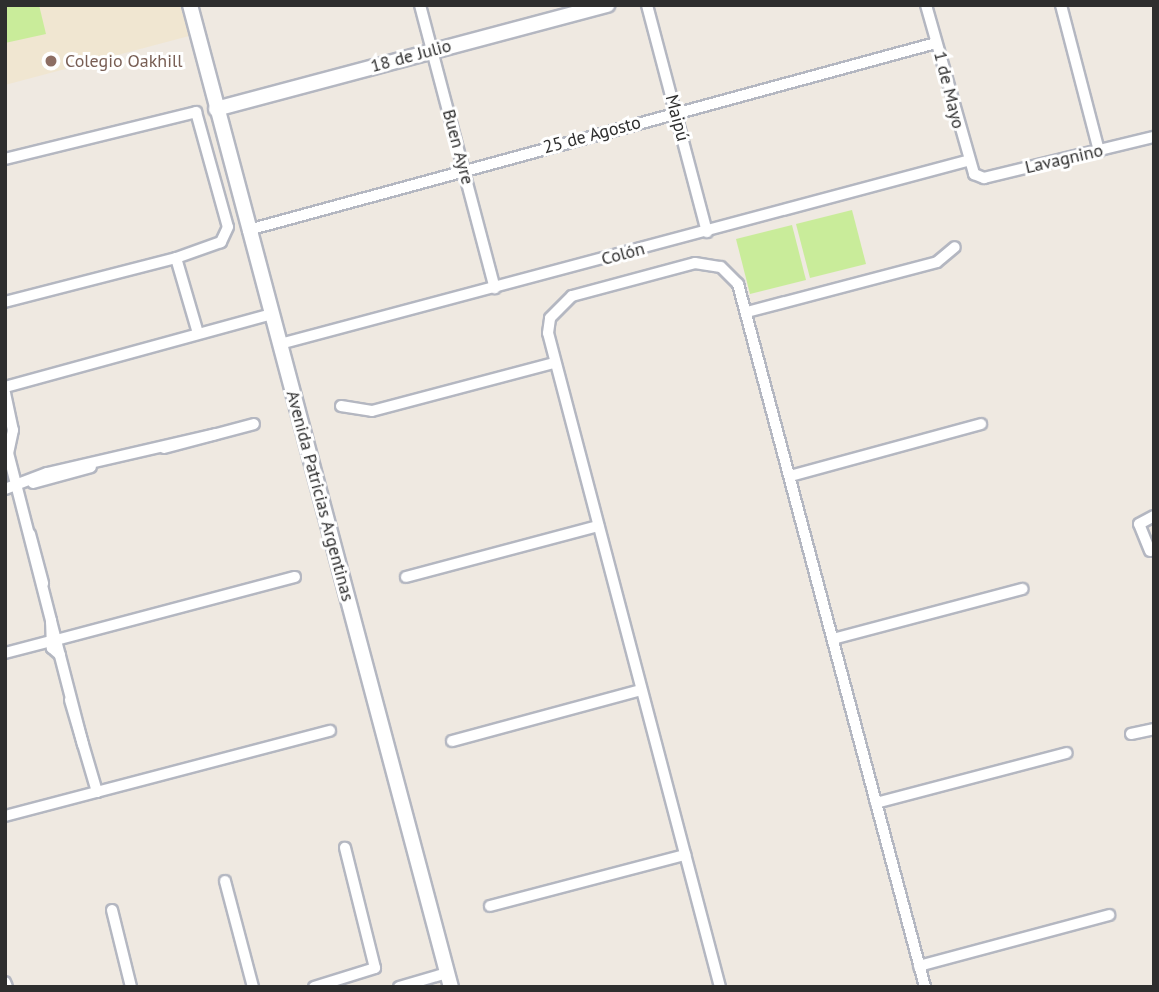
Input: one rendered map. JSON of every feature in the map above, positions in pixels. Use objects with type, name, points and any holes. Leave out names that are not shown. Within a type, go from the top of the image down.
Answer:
[{"type":"street","name":"Avenida Patricias Argentinas","points":[[190,5],[449,980]]},
{"type":"street","name":"Buen Ayre","points":[[421,5],[495,288]]},
{"type":"street","name":"18 de Julio","points":[[216,109],[607,5]]},
{"type":"street","name":"Maipú","points":[[647,5],[707,232]]},
{"type":"street","name":"1 de Mayo","points":[[926,5],[967,162],[974,174]]},
{"type":"street","points":[[1061,5],[1099,151]]},
{"type":"street","name":"25 de Agosto","points":[[248,230],[463,169],[936,43]]},
{"type":"street","points":[[5,159],[196,112],[203,121],[227,235],[176,258],[5,302]]},
{"type":"street","name":"Lavagnino","points":[[974,174],[985,178],[1154,137]]},
{"type":"street","name":"Colón","points":[[279,344],[967,162]]},
{"type":"street","points":[[747,312],[937,262],[955,247]]},
{"type":"street","points":[[176,258],[198,333]]},
{"type":"street","points":[[720,987],[554,363],[550,318],[572,296],[695,263],[732,275],[747,312],[925,987]]},
{"type":"street","points":[[5,387],[271,314]]},
{"type":"street","points":[[341,406],[372,411],[554,363]]},
{"type":"street","points":[[5,393],[13,430],[7,452],[97,792]]},
{"type":"street","points":[[16,486],[76,475],[94,465],[254,424]]},
{"type":"street","points":[[790,476],[981,424]]},
{"type":"street","points":[[1150,551],[1139,524],[1154,516]]},
{"type":"street","points":[[406,577],[598,526]]},
{"type":"street","points":[[5,653],[295,577]]},
{"type":"street","points":[[833,639],[1021,589]]},
{"type":"street","points":[[452,741],[641,690]]},
{"type":"street","points":[[1131,734],[1154,729]]},
{"type":"street","points":[[5,816],[330,731]]},
{"type":"street","points":[[876,803],[1067,753]]},
{"type":"street","points":[[314,987],[375,968],[345,848]]},
{"type":"street","points":[[490,906],[685,855]]},
{"type":"street","points":[[225,881],[253,987]]},
{"type":"street","points":[[111,911],[131,987]]},
{"type":"street","points":[[919,966],[1109,915]]},
{"type":"street","points":[[399,987],[449,980]]},
{"type":"shaded area","name":"Colegio Oakhill","points":[[5,5],[181,5],[189,36],[5,85]]},
{"type":"green space","points":[[5,5],[39,5],[46,34],[5,43]]},
{"type":"green space","points":[[852,210],[866,264],[810,278],[796,224]]},
{"type":"green space","points":[[792,225],[806,280],[750,294],[736,239]]},
{"type":"place","name":"Colegio Oakhill","points":[[51,61]]}]
